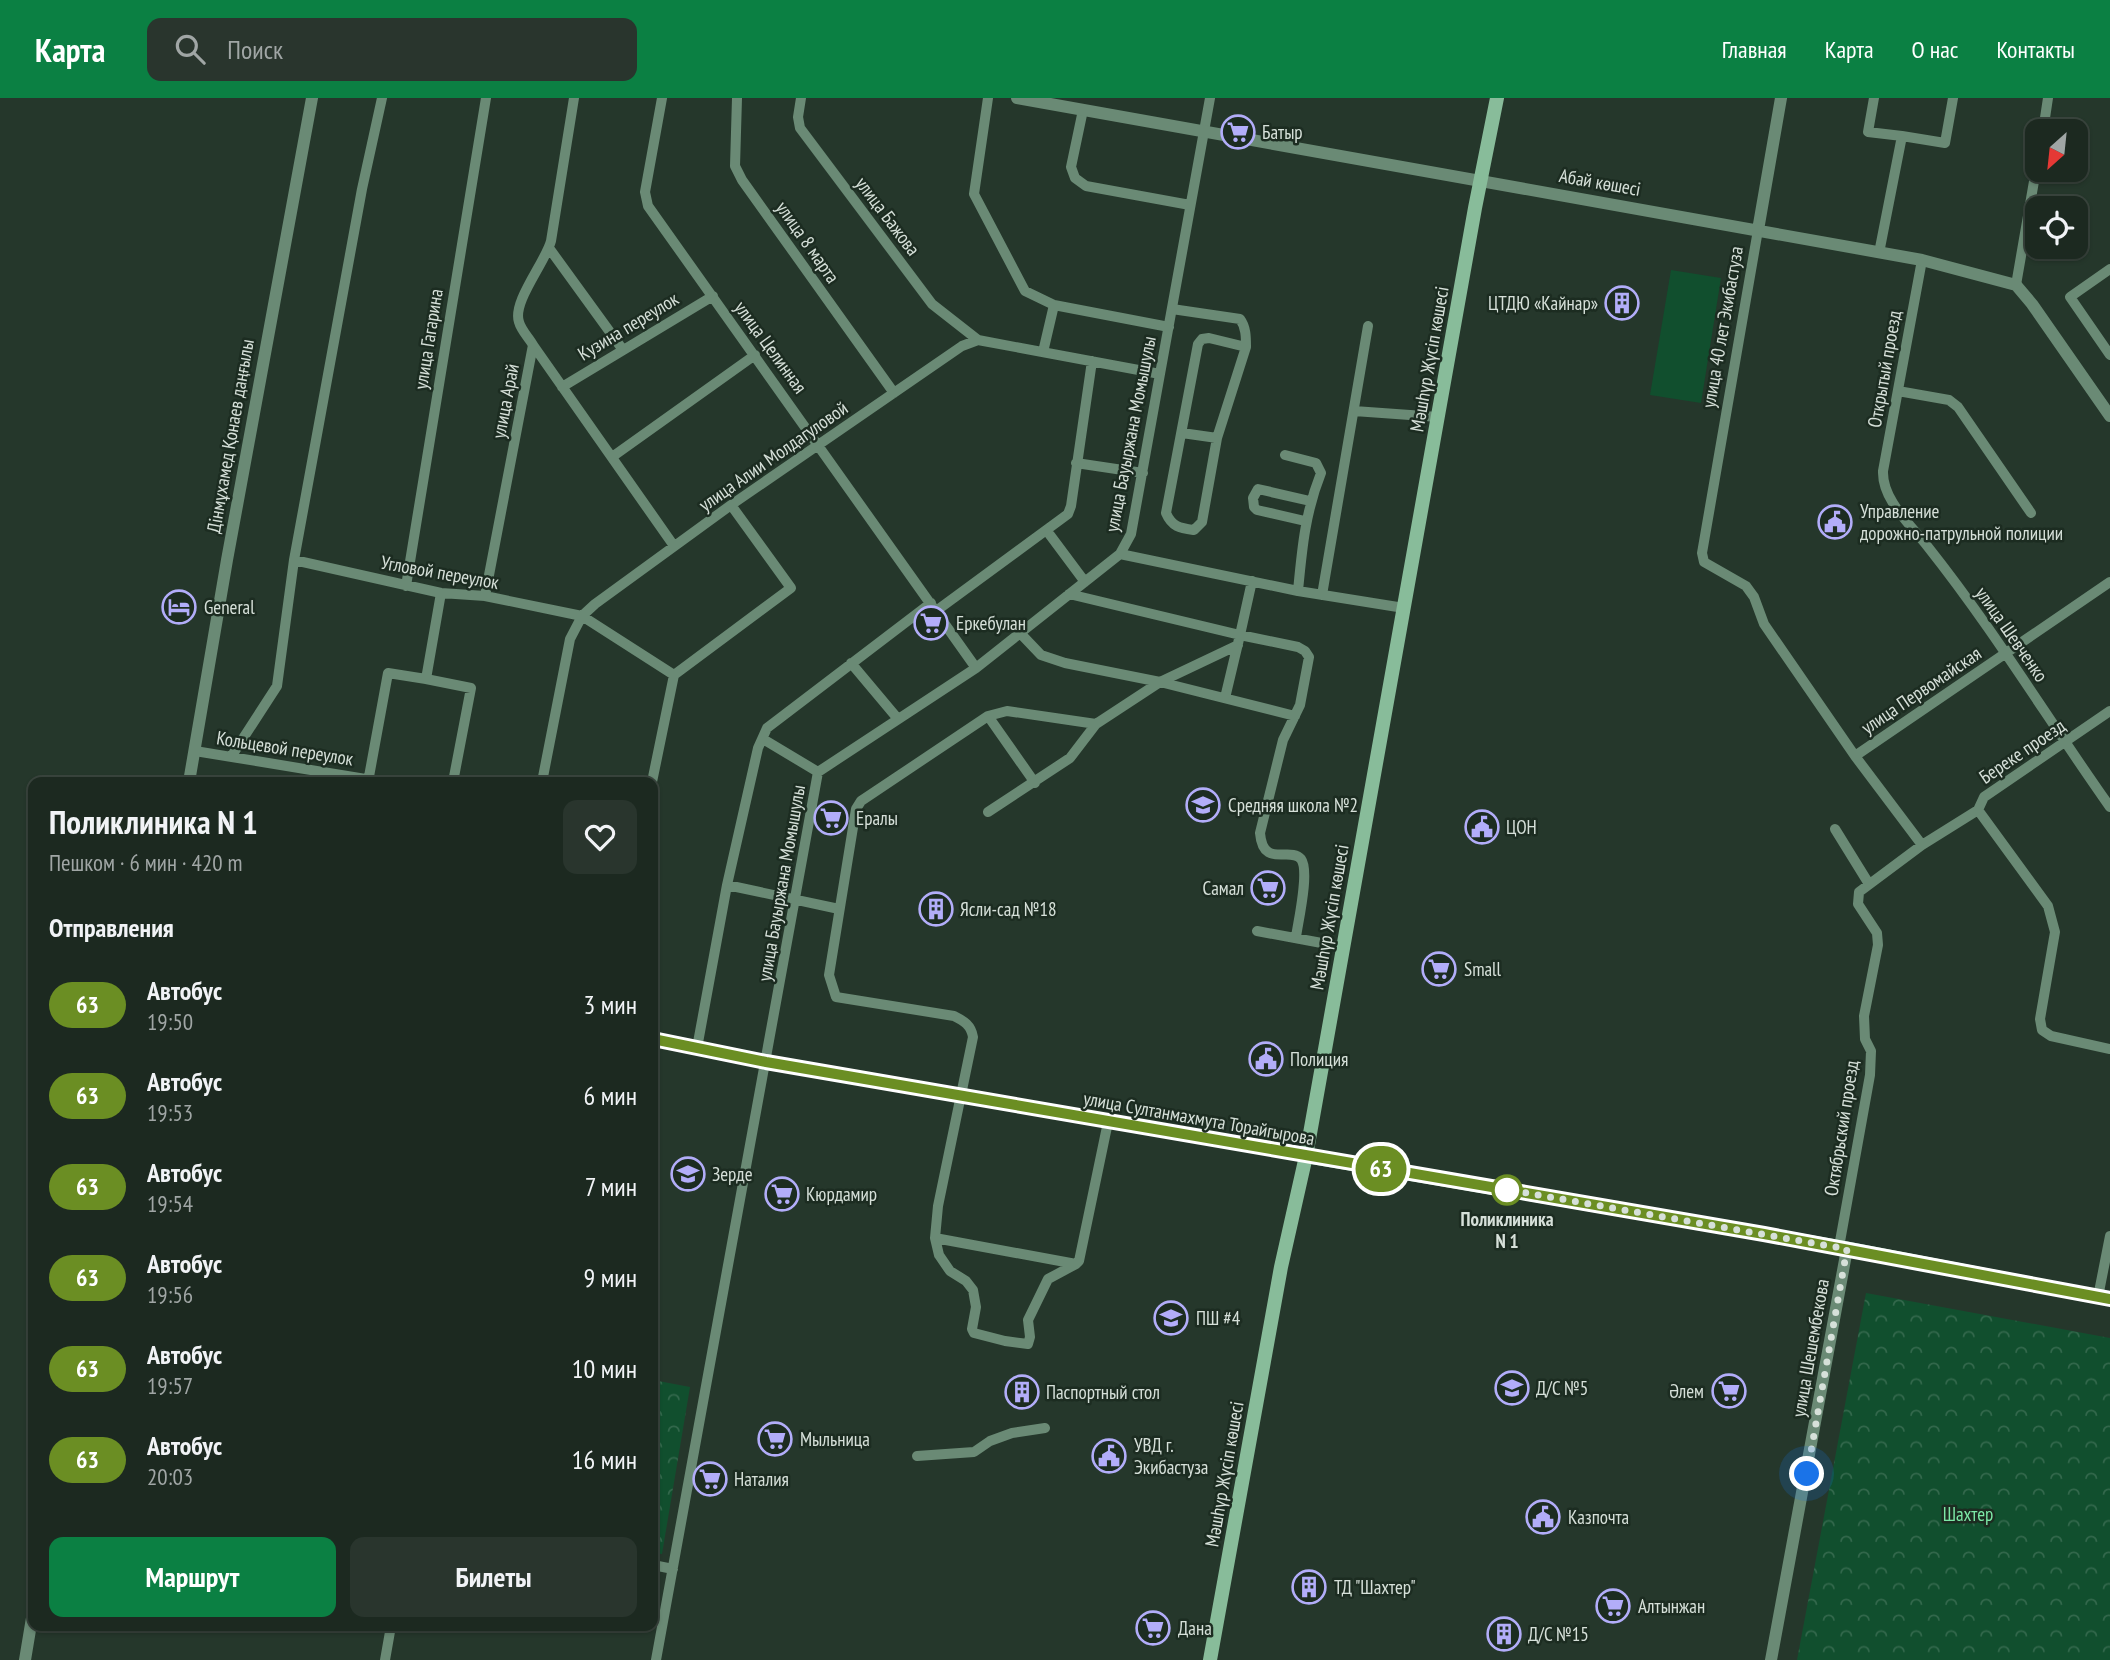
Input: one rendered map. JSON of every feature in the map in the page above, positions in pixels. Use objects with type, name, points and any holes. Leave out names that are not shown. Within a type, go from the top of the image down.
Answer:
[{"type":"main road","name":"Мәшһүр Жүсіп көшесі","points":[[1210,1660],[1281,1267],[1306,1156],[1480,180],[1497,98]]},
{"type":"main road","name":"улица Султанмахмута Торайгырова","points":[[1306,1156],[1843,1248],[2104,1298]]},
{"type":"street","name":"Дінмұхамед Қонаев даңғылы","points":[[190,777],[312,98]]},
{"type":"street","points":[[231,757],[276,686],[294,560],[382,98]]},
{"type":"street","name":"улица Гагарина","points":[[406,586],[486,98]]},
{"type":"street","name":"улица Арай","points":[[485,596],[533,345],[518,321],[518,305],[549,248],[574,98]]},
{"type":"street","name":"улица Целинная","points":[[662,98],[645,192],[648,206],[820,444],[976,667]]},
{"type":"street","name":"улица 8 марта","points":[[737,98],[735,166],[742,180],[894,393]]},
{"type":"street","name":"улица Бажова","points":[[801,98],[798,117],[800,128],[932,304],[978,340]]},
{"type":"street","points":[[988,98],[974,194],[1025,291],[1054,305],[1169,327]]},
{"type":"street","name":"Абай көшесі","points":[[1017,98],[1062,102],[1083,110],[1922,260],[2016,285]]},
{"type":"street","name":"улица Бауыржана Момышулы","points":[[656,1660],[818,772],[976,667],[1120,554],[1132,534],[1210,98]]},
{"type":"street","name":"улица 40 лет Экибастуза","points":[[1704,562],[1702,553],[1781,98]]},
{"type":"street","points":[[1874,98],[1868,132],[1945,143],[1953,98]]},
{"type":"street","points":[[2045,119],[2048,98]]},
{"type":"street","points":[[1083,110],[1072,167],[1075,178],[1086,186],[1191,205]]},
{"type":"street","points":[[1879,253],[1902,136]]},
{"type":"street","points":[[2034,182],[2016,285],[2110,416]]},
{"type":"street","points":[[549,248],[623,350]]},
{"type":"street","name":"Открытый проезд","points":[[1883,484],[1883,471],[1922,260]]},
{"type":"street","points":[[2110,269],[2070,297],[2110,355]]},
{"type":"street","name":"Кузина переулок","points":[[562,387],[713,296]]},
{"type":"street","points":[[1043,352],[1054,305]]},
{"type":"street","points":[[1172,309],[1240,319],[1244,323],[1246,347],[1217,438],[1202,522],[1194,530],[1179,528],[1170,522],[1166,513],[1198,344],[1202,339],[1209,338],[1246,347]]},
{"type":"street","points":[[1322,595],[1368,326]]},
{"type":"street","points":[[978,340],[1160,374]]},
{"type":"street","name":"улица Алии Молдагуловой","points":[[543,777],[570,639],[582,616],[730,505],[962,346],[978,340]]},
{"type":"street","points":[[533,345],[674,546]]},
{"type":"street","points":[[612,457],[755,355]]},
{"type":"street","points":[[697,1048],[727,885],[758,748],[767,728],[850,663],[1047,531],[1068,514],[1093,361]]},
{"type":"street","points":[[1898,391],[1949,400],[1958,407],[2031,513]]},
{"type":"street","points":[[1354,411],[1438,417]]},
{"type":"street","points":[[1182,433],[1217,438]]},
{"type":"street","points":[[1285,455],[1316,463],[1321,473],[1305,521],[1298,591]]},
{"type":"street","points":[[1076,463],[1143,473]]},
{"type":"street","name":"улица Шевченко","points":[[1883,484],[1890,498],[1947,570],[2006,653],[2110,807]]},
{"type":"street","points":[[1305,521],[1257,510],[1253,498],[1258,489],[1310,501]]},
{"type":"street","points":[[653,777],[674,675],[791,588],[730,505]]},
{"type":"street","points":[[1047,531],[1085,582]]},
{"type":"street","points":[[1120,554],[1298,591],[1404,608]]},
{"type":"street","name":"Угловой переулок","points":[[294,560],[441,593],[485,596],[582,616]]},
{"type":"street","name":"улица Первомайская","points":[[1704,562],[1746,586],[1754,597],[1764,624],[1922,845]]},
{"type":"street","points":[[1225,698],[1252,581]]},
{"type":"street","name":"улица Первомайская","points":[[1856,756],[2110,582]]},
{"type":"street","points":[[426,680],[441,593]]},
{"type":"street","points":[[1069,594],[1239,640],[1298,647],[1305,651],[1308,657],[1300,705],[1283,740],[1260,833],[1261,844],[1266,851],[1280,856],[1295,856],[1301,859],[1304,867],[1296,937]]},
{"type":"street","points":[[582,616],[674,675]]},
{"type":"street","points":[[1020,633],[1041,654],[1065,663],[1160,682],[1295,716]]},
{"type":"street","points":[[988,812],[1070,758],[1096,724],[1160,682],[1239,640]]},
{"type":"street","points":[[850,663],[898,719]]},
{"type":"street","name":"Кольцевой переулок","points":[[370,777],[388,673],[471,688],[454,777]]},
{"type":"street","points":[[1096,724],[1007,711],[988,716],[861,801],[856,808],[829,975],[835,997],[954,1016],[971,1028],[973,1037],[938,1206],[935,1237],[939,1255],[950,1271],[966,1281],[973,1290],[976,1307],[972,1329],[974,1333],[1028,1344],[1028,1320],[1046,1283],[1050,1277],[1076,1264],[1082,1251],[1108,1122]]},
{"type":"street","name":"Береке проезд","points":[[1922,845],[1978,810],[1984,797],[2110,711]]},
{"type":"street","points":[[988,716],[1035,783]]},
{"type":"street","points":[[762,739],[818,772]]},
{"type":"street","name":"Кольцевой переулок","points":[[195,751],[346,777]]},
{"type":"street","points":[[1978,810],[2048,906],[2054,921],[2055,932],[2040,1019],[2042,1030],[2051,1036],[2110,1049]]},
{"type":"street","points":[[1835,829],[1869,884],[1922,845]]},
{"type":"street","name":"Октябрьский проезд","points":[[1843,1248],[1870,1075],[1871,1052],[1865,1039],[1864,1016],[1878,945],[1877,933],[1858,904],[1857,898],[1858,892],[1869,884]]},
{"type":"street","points":[[727,885],[839,909]]},
{"type":"street","points":[[1257,931],[1343,947]]},
{"type":"street","name":"улица Султанмахмута Торайгырова","points":[[658,1040],[766,1062],[1306,1156]]},
{"type":"street","points":[[2104,1298],[2110,1236]]},
{"type":"street","points":[[935,1237],[1076,1264]]},
{"type":"street","name":"улица Шешембекова","points":[[1772,1660],[1843,1248]]},
{"type":"street","points":[[917,1456],[974,1451],[990,1441],[1013,1433],[1045,1428]]},
{"type":"street","points":[[658,1566],[673,1569]]},
{"type":"street","points":[[25,1660],[30,1631]]},
{"type":"street","points":[[385,1660],[390,1631]]},
{"type":"green space","points":[[1671,270],[1721,278],[1701,403],[1650,395]]},
{"type":"green space","name":"Шахтер","points":[[1866,1293],[2110,1338],[2110,1660],[1797,1660]]},
{"type":"green space","points":[[658,1381],[690,1387],[662,1554],[658,1554]]},
{"type":"bus line","name":"63","points":[[658,1040],[766,1062],[1839,1247],[2110,1299]]},
{"type":"place","name":"Батыр","points":[[1238,132]]},
{"type":"place","name":"ЦТДЮ «Кайнар»","points":[[1622,303]]},
{"type":"place","name":"Управление дорожно-патрульной полиции","points":[[1835,522]]},
{"type":"place","name":"General","points":[[179,607]]},
{"type":"place","name":"Еркебулан","points":[[931,623]]},
{"type":"place","name":"Средняя школа №2","points":[[1203,805]]},
{"type":"place","name":"Ералы","points":[[831,818]]},
{"type":"place","name":"ЦОН","points":[[1482,827]]},
{"type":"place","name":"Самал","points":[[1268,888]]},
{"type":"place","name":"Ясли-сад №18","points":[[936,909]]},
{"type":"place","name":"Small","points":[[1439,969]]},
{"type":"place","name":"Полиция","points":[[1266,1059]]},
{"type":"place","name":"Зерде","points":[[688,1174]]},
{"type":"place","name":"Поликлиника N 1","points":[[1507,1190]]},
{"type":"place","name":"Кюрдамир","points":[[782,1194]]},
{"type":"place","name":"ПШ #4","points":[[1171,1318]]},
{"type":"place","name":"Д/С №5","points":[[1512,1388]]},
{"type":"place","name":"Әлем","points":[[1729,1391]]},
{"type":"place","name":"Паспортный стол","points":[[1022,1392]]},
{"type":"place","name":"Мыльница","points":[[775,1439]]},
{"type":"place","name":"УВД г. Экибастуза","points":[[1109,1456]]},
{"type":"place","name":"Наталия","points":[[710,1479]]},
{"type":"place","name":"Казпочта","points":[[1543,1517]]},
{"type":"place","name":"ТД \"Шахтер\"","points":[[1309,1587]]},
{"type":"place","name":"Алтынжан","points":[[1613,1606]]},
{"type":"place","name":"Дана","points":[[1153,1628]]},
{"type":"place","name":"Д/С №15","points":[[1504,1634]]},
{"type":"route","points":[[1507,1190],[1504,1189],[1847,1249],[1807,1474]]}]
